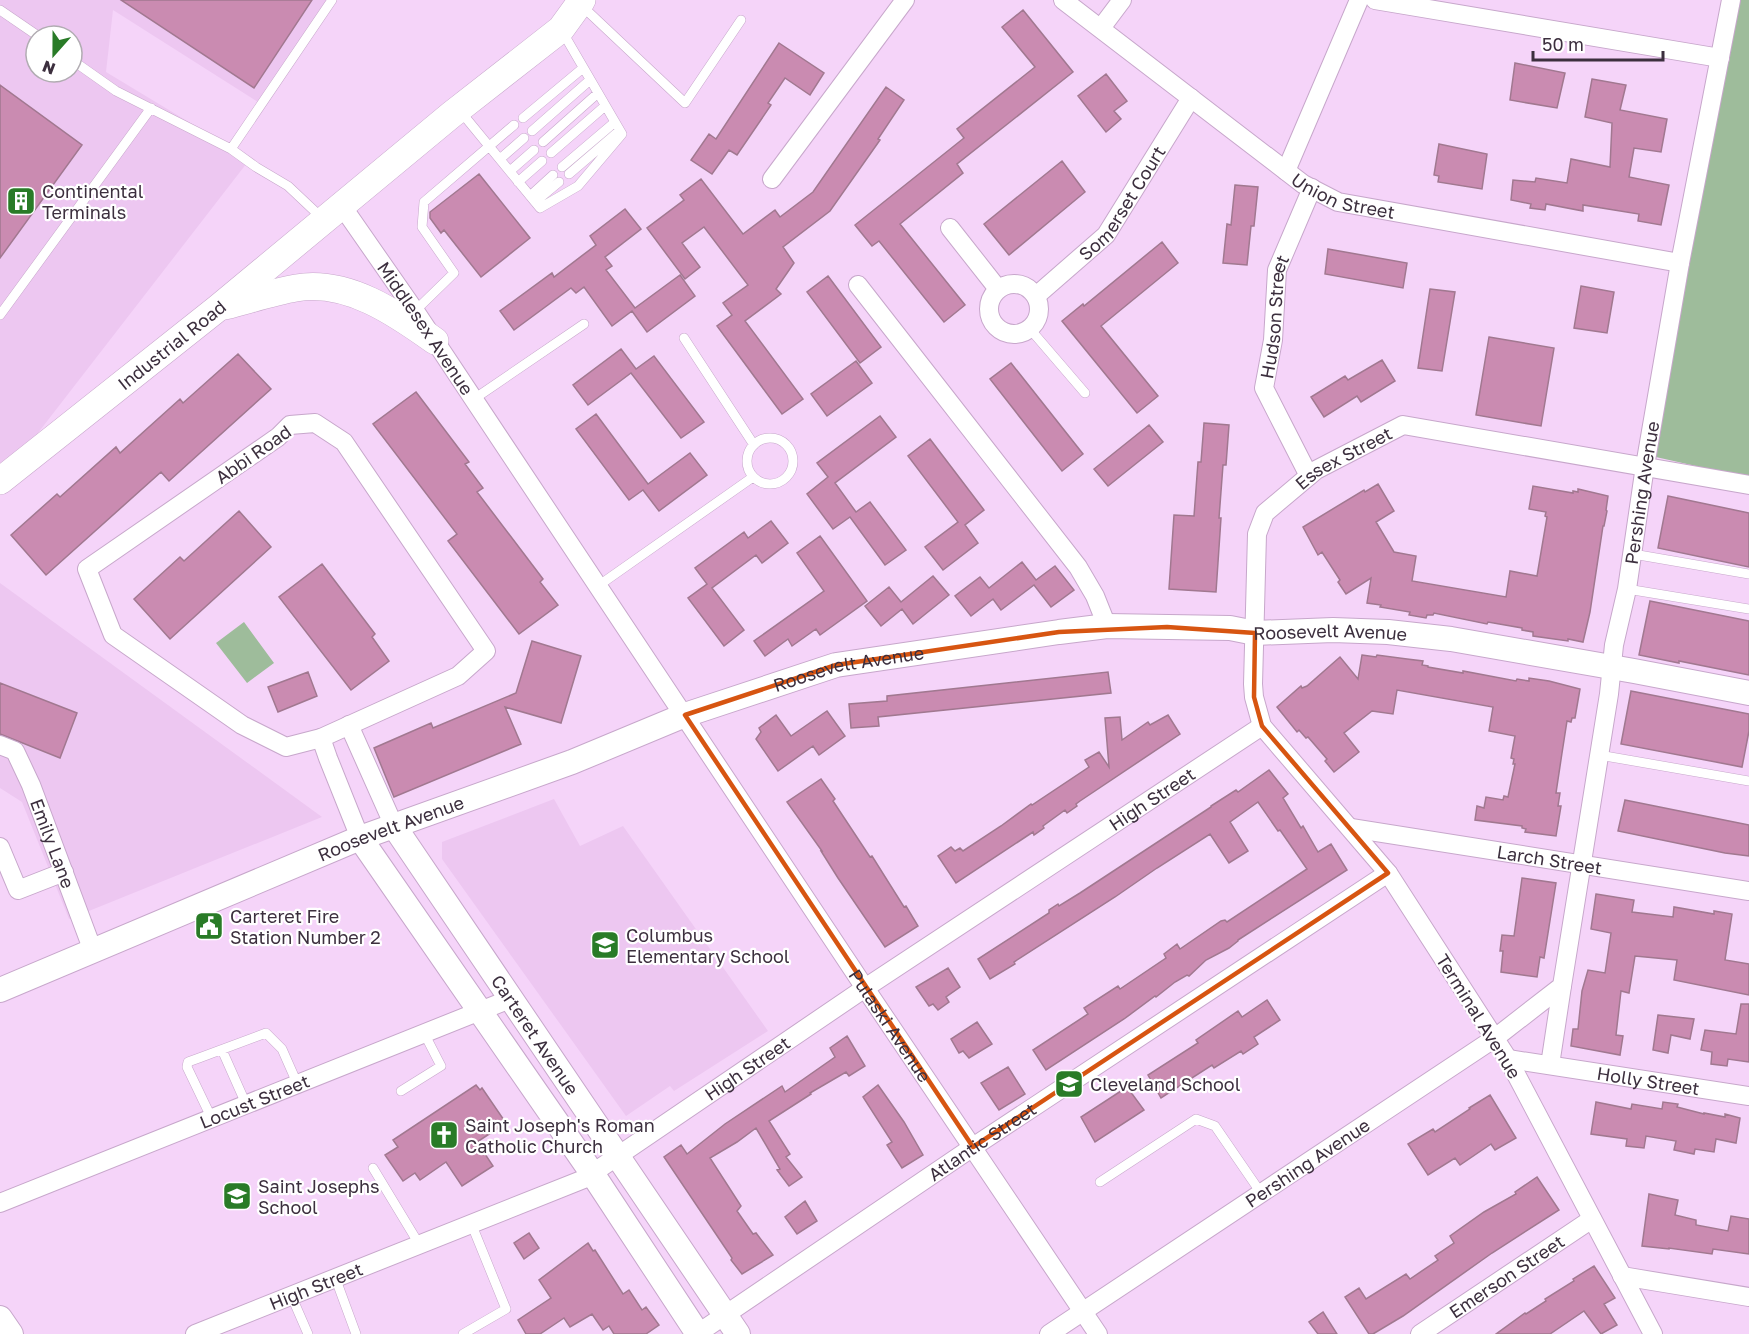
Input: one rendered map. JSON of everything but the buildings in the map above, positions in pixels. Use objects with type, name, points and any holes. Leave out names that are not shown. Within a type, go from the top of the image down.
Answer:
[{"type":"main road","points":[[333,213],[459,109],[561,29],[581,1]]},
{"type":"main road","name":"Industrial Road","points":[[0,481],[218,308],[333,213]]},
{"type":"main road","points":[[218,308],[298,288],[328,288],[372,301],[435,341]]},
{"type":"street","points":[[772,178],[905,0]]},
{"type":"street","name":"Union Street","points":[[1063,0],[1286,171],[1338,202],[1680,263]]},
{"type":"street","points":[[1101,28],[1122,0]]},
{"type":"street","points":[[1286,171],[1359,0]]},
{"type":"street","points":[[1375,0],[1720,58]]},
{"type":"street","name":"Pershing Avenue","points":[[1550,1065],[1613,668],[1614,645],[1627,589],[1645,466],[1680,263],[1731,0]]},
{"type":"street","name":"Somerset Court","points":[[1036,296],[1106,235],[1191,98]]},
{"type":"street","name":"Hudson Street","points":[[1310,476],[1264,388],[1272,340],[1277,270],[1312,188]]},
{"type":"street","name":"Middlesex Avenue","points":[[333,213],[415,311],[685,715]]},
{"type":"street","points":[[950,228],[998,289]]},
{"type":"street","points":[[1018,284],[1028,288],[1036,296],[1039,310],[1036,321],[1030,328],[1013,334],[996,327],[989,310],[991,300],[998,289],[1018,284]]},
{"type":"street","points":[[858,285],[1078,567],[1095,596],[1107,626]]},
{"type":"street","name":"Abbi Road","points":[[315,423],[344,442],[486,651],[458,676],[321,738],[286,747],[242,725],[113,635],[87,568],[278,437],[290,425],[315,423]]},
{"type":"street","name":"Essex Street","points":[[1262,726],[1254,697],[1257,534],[1265,513],[1316,470],[1403,425],[1749,485]]},
{"type":"street","name":"Roosevelt Avenue","points":[[0,990],[360,838],[572,762],[685,715],[836,665],[1107,626],[1230,628],[1255,633],[1333,630],[1388,632],[1450,639],[1749,693]]},
{"type":"street","name":"Pulaski Avenue","points":[[685,715],[1098,1334]]},
{"type":"street","points":[[349,725],[394,826]]},
{"type":"street","name":"Terminal Avenue","points":[[1262,726],[1388,873],[1495,1038],[1653,1334]]},
{"type":"street","name":"High Street","points":[[195,1334],[584,1179],[616,1155],[865,988],[1262,726]]},
{"type":"street","points":[[321,738],[360,838]]},
{"type":"street","name":"Emily Lane","points":[[0,745],[15,751],[31,785],[93,951]]},
{"type":"street","name":"Carteret Avenue","points":[[394,826],[732,1325]]},
{"type":"street","name":"Larch Street","points":[[1351,828],[1749,891]]},
{"type":"street","name":"Carteret Avenue","points":[[360,838],[592,1173],[698,1334]]},
{"type":"street","points":[[0,847],[18,890],[64,872]]},
{"type":"street","name":"Atlantic Street","points":[[698,1334],[732,1325],[973,1147],[1388,873]]},
{"type":"street","name":"Pershing Avenue","points":[[1049,1334],[1495,1038],[1563,986]]},
{"type":"street","name":"Locust Street","points":[[0,1203],[510,999]]},
{"type":"street","name":"Holly Street","points":[[1508,1059],[1749,1096]]},
{"type":"street","name":"Emerson Street","points":[[1420,1334],[1592,1219]]},
{"type":"street","points":[[1622,1276],[1749,1297]]},
{"type":"street","points":[[0,1318],[10,1334]]},
{"type":"lane","points":[[231,149],[332,0]]},
{"type":"lane","points":[[581,1],[685,103],[741,20]]},
{"type":"lane","points":[[0,10],[24,26]]},
{"type":"lane","points":[[459,109],[540,208],[578,186],[622,134],[561,29]]},
{"type":"lane","points":[[84,68],[116,91],[231,149],[256,167],[333,213]]},
{"type":"lane","points":[[523,118],[583,68]]},
{"type":"lane","points":[[532,131],[590,80]]},
{"type":"lane","points":[[543,142],[598,93]]},
{"type":"lane","points":[[551,153],[605,106]]},
{"type":"lane","points":[[0,315],[151,108]]},
{"type":"lane","points":[[415,311],[454,273],[422,227],[424,202],[514,125]]},
{"type":"lane","points":[[566,170],[617,126]]},
{"type":"lane","points":[[500,159],[524,138]]},
{"type":"lane","points":[[510,171],[534,150]]},
{"type":"lane","points":[[519,182],[542,161]]},
{"type":"lane","points":[[533,199],[556,179]]},
{"type":"lane","points":[[474,399],[584,324]]},
{"type":"lane","points":[[1030,328],[1085,393]]},
{"type":"lane","points":[[684,338],[754,445]]},
{"type":"lane","points":[[766,439],[776,439],[784,443],[793,460],[786,478],[771,484],[761,483],[753,477],[747,462],[748,453],[754,445],[766,439]]},
{"type":"lane","points":[[598,586],[753,477]]},
{"type":"lane","points":[[1633,554],[1749,574]]},
{"type":"lane","points":[[1627,589],[1749,609]]},
{"type":"lane","points":[[1599,755],[1749,781]]},
{"type":"lane","points":[[211,1118],[187,1067],[189,1062],[266,1033],[282,1049],[297,1083]]},
{"type":"lane","points":[[401,1091],[441,1065],[424,1033]]},
{"type":"lane","points":[[222,1050],[246,1104]]},
{"type":"lane","points":[[1100,1182],[1196,1119],[1215,1126],[1261,1193]]},
{"type":"lane","points":[[373,1168],[419,1244]]},
{"type":"lane","points":[[463,1334],[506,1309],[471,1223]]},
{"type":"lane","points":[[334,1277],[356,1334]]},
{"type":"lane","points":[[291,1295],[308,1334]]},
{"type":"highlighted area","points":[[1167,627],[1255,633],[1254,697],[1262,726],[1388,873],[973,1147],[685,715],[836,665],[1059,632]]},
{"type":"shaded area","points":[[0,0],[327,0],[258,102],[113,10],[106,72],[250,159],[0,482]]},
{"type":"shaded area","points":[[0,583],[322,817],[69,919],[22,802],[0,788]]},
{"type":"shaded area","name":"Columbus Elementary School","points":[[554,799],[580,846],[623,826],[768,1031],[674,1091],[670,1086],[626,1116],[442,859],[442,842]]},
{"type":"green space","points":[[1729,0],[1749,0],[1749,478],[1647,455]]},
{"type":"green space","points":[[244,622],[274,663],[247,683],[216,643]]},
{"type":"place","name":"Continental Terminals","points":[[21,201]]},
{"type":"place","name":"Carteret Fire Station Number 2","points":[[209,926]]},
{"type":"place","name":"Columbus Elementary School","points":[[605,945]]},
{"type":"place","name":"Cleveland School","points":[[1069,1084]]},
{"type":"place","name":"Saint Joseph's Roman Catholic Church","points":[[444,1135]]},
{"type":"place","name":"Saint Josephs School","points":[[237,1196]]}]
